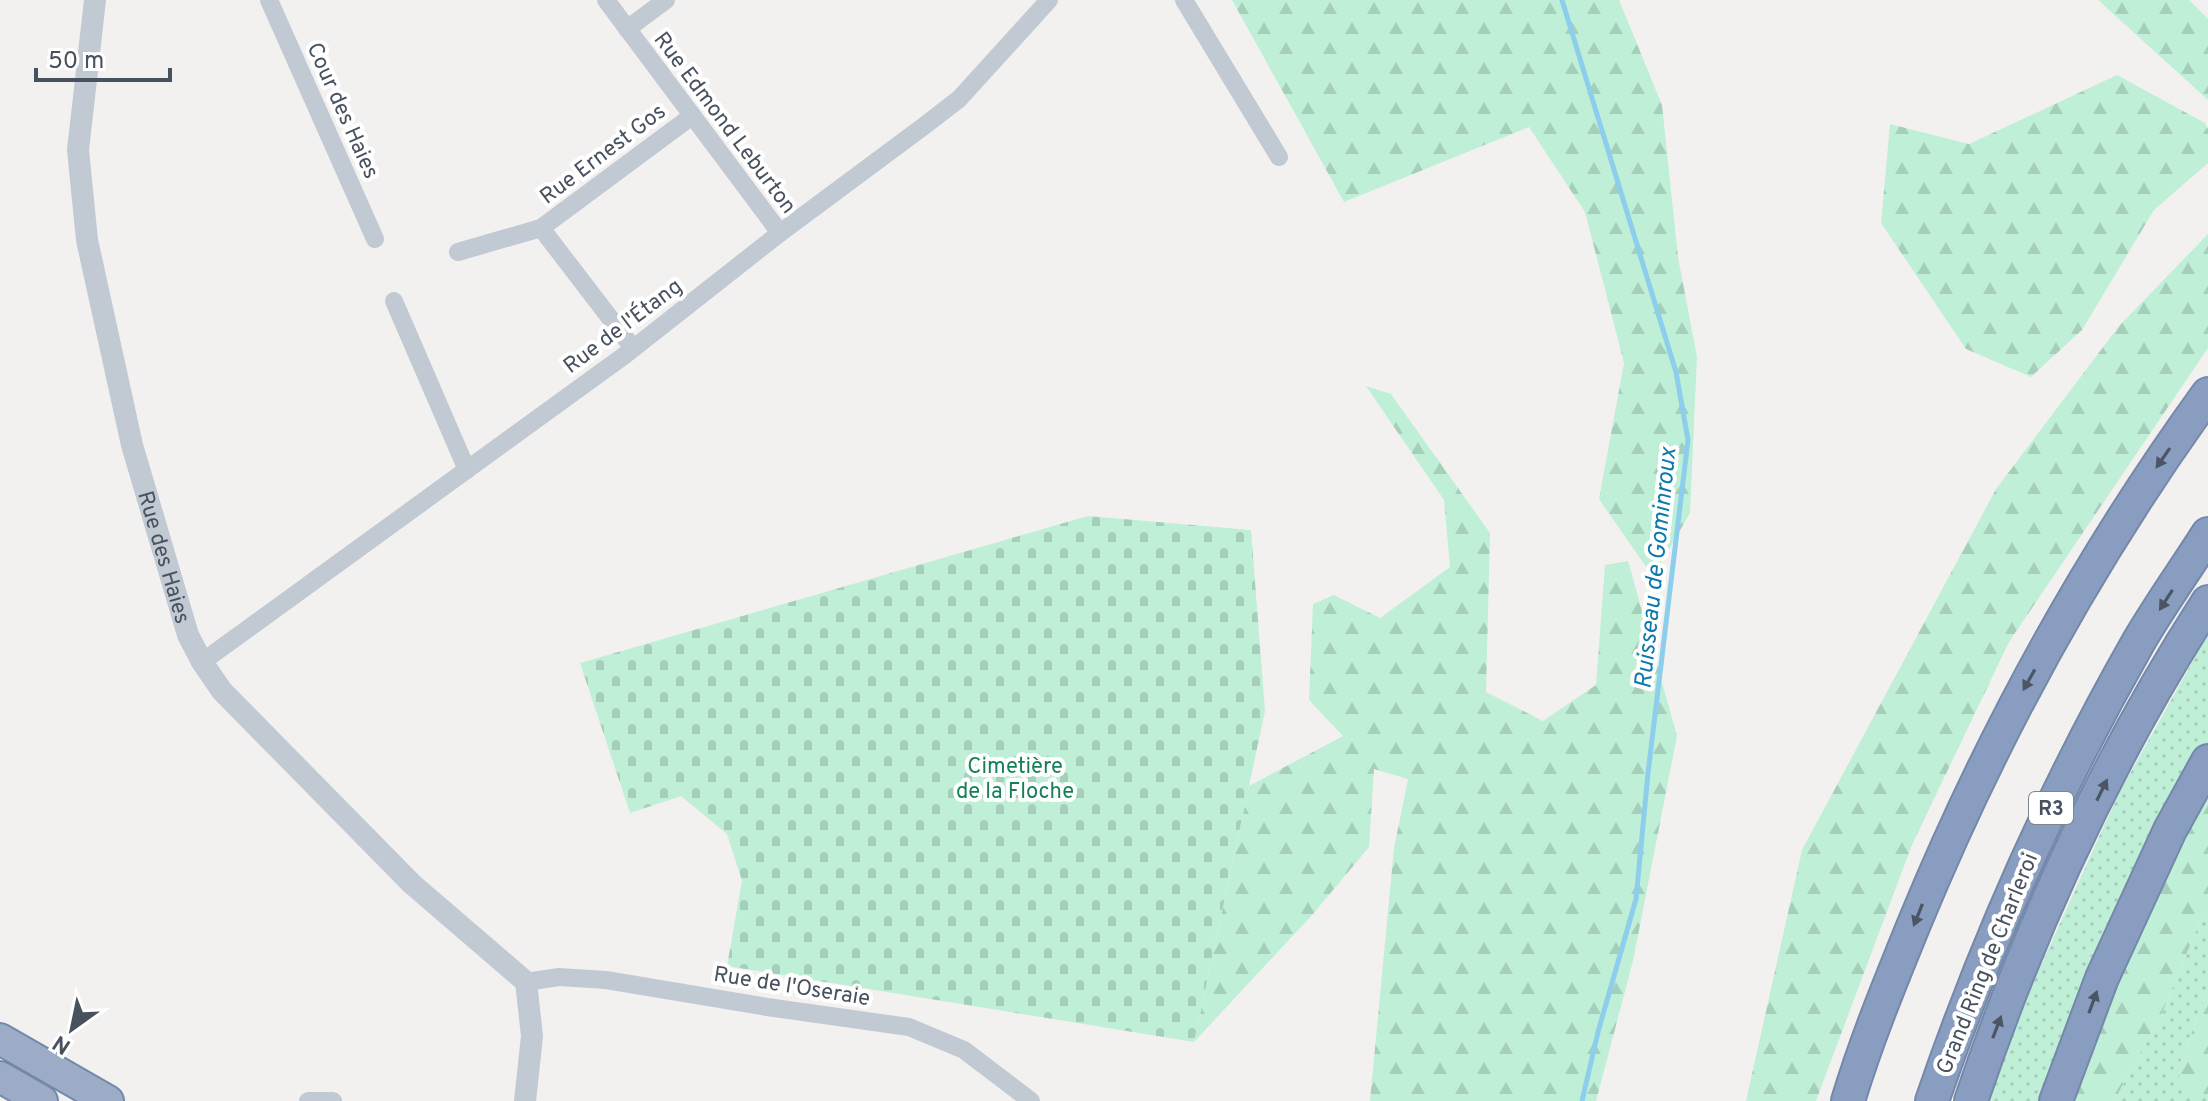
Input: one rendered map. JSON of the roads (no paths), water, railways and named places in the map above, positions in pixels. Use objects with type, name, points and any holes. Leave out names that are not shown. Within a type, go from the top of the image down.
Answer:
[{"type":"highway","points":[[1848,1101],[1895,970],[1953,829],[2004,725],[2074,598],[2151,475],[2208,394]]},
{"type":"highway","name":"Grand Ring de Charleroi","points":[[1932,1101],[1960,1019],[2011,891],[2073,763],[2140,639],[2208,534]]},
{"type":"highway","name":"Grand Ring de Charleroi","points":[[1971,1101],[2046,904],[2113,767],[2172,658],[2208,602]]},
{"type":"highway","points":[[2056,1101],[2102,978],[2170,830],[2208,761]]},
{"type":"highway","points":[[0,1039],[108,1101]]},
{"type":"highway","points":[[0,1077],[42,1101]]},
{"type":"street","name":"Rue des Haies","points":[[95,0],[78,150],[87,240],[132,445],[188,635],[222,691],[412,884],[526,982]]},
{"type":"street","name":"Cour des Haies","points":[[269,0],[375,239]]},
{"type":"street","name":"Rue Edmond Leburton","points":[[606,0],[780,233]]},
{"type":"street","points":[[627,29],[666,0]]},
{"type":"street","name":"Rue de l'Étang","points":[[202,662],[633,348],[959,99],[1049,0]]},
{"type":"street","points":[[1184,0],[1279,157]]},
{"type":"street","name":"Rue Ernest Gos","points":[[458,252],[541,228],[692,116]]},
{"type":"street","name":"Rue Ernest Gos","points":[[541,228],[633,348]]},
{"type":"street","points":[[394,301],[467,470]]},
{"type":"street","name":"Rue de l'Oseraie","points":[[526,982],[559,977],[606,980],[909,1027],[964,1050],[1031,1101]]},
{"type":"street","points":[[525,1101],[532,1036],[526,982]]},
{"type":"street","points":[[308,1101],[333,1101]]},
{"type":"waterway","name":"Ruisseau de Gominroux","points":[[1562,0],[1676,372],[1688,440],[1636,899],[1582,1101]]},
{"type":"park label","name":"Cimetière de la Floche","points":[[1015,778]]}]
